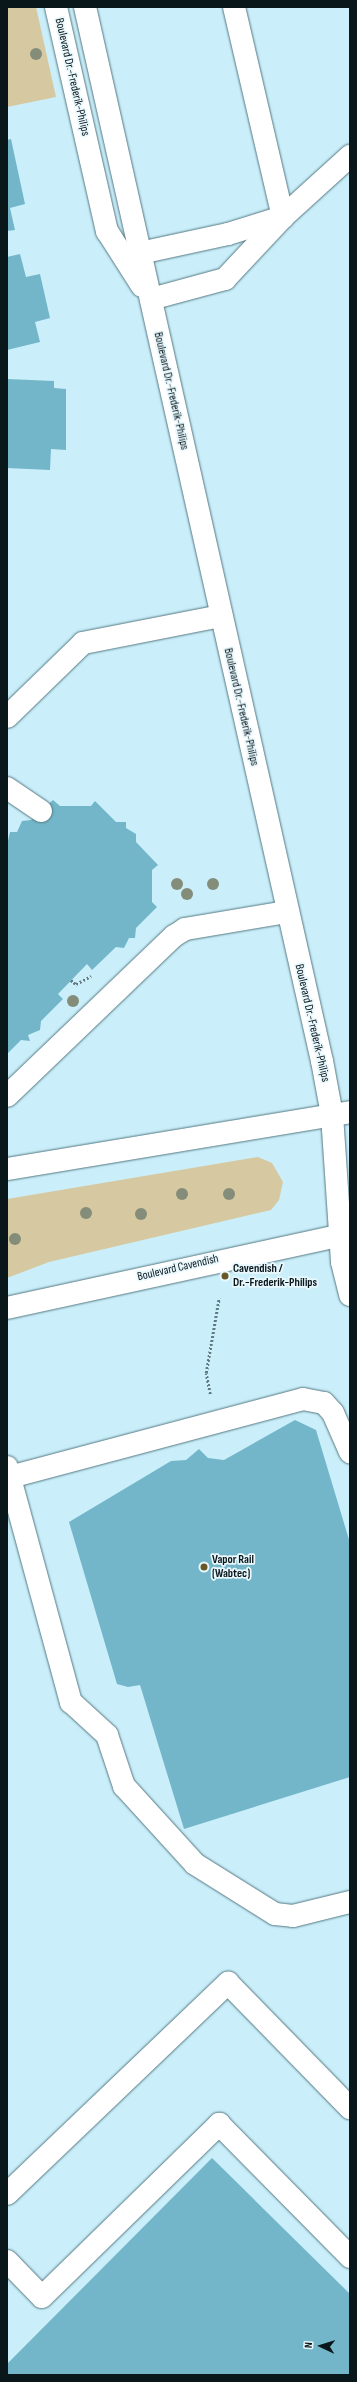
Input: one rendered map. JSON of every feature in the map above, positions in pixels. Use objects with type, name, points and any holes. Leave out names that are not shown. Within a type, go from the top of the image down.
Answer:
[{"type":"street","name":"Boulevard Dr.-Frederik-Philips","points":[[56,7],[107,231],[151,299]]},
{"type":"street","name":"Boulevard Dr.-Frederik-Philips","points":[[85,7],[287,912],[341,1114],[350,1166]]},
{"type":"street","points":[[234,7],[283,217]]},
{"type":"street","points":[[151,299],[226,279],[283,217],[350,156]]},
{"type":"street","points":[[140,253],[228,234],[283,217]]},
{"type":"street","points":[[7,717],[83,643],[220,616]]},
{"type":"street","points":[[7,788],[41,811]]},
{"type":"street","points":[[7,1096],[174,936],[185,929],[287,912]]},
{"type":"street","name":"Boulevard Dr.-Frederik-Philips","points":[[341,1114],[345,1234],[350,1295]]},
{"type":"street","points":[[7,1169],[341,1114]]},
{"type":"street","name":"Boulevard Cavendish","points":[[7,1308],[345,1234]]},
{"type":"street","points":[[350,1452],[333,1413],[324,1403],[303,1399],[8,1472],[71,1702],[107,1735],[124,1786],[195,1864],[275,1914],[293,1916],[350,1902]]},
{"type":"street","points":[[7,2194],[228,1983],[350,2108]]},
{"type":"street","points":[[7,2260],[42,2297],[219,2124],[350,2257]]},
{"type":"path","points":[[71,980],[76,984]]},
{"type":"path","points":[[211,1396],[206,1373],[219,1298]]},
{"type":"shaded area","points":[[7,7],[36,7],[56,97],[7,107]]},
{"type":"shaded area","points":[[258,1157],[272,1163],[283,1182],[279,1200],[271,1210],[49,1262],[7,1278],[7,1199]]},
{"type":"building","points":[[11,139],[25,204],[10,208],[15,230],[7,231],[7,140]]},
{"type":"building","points":[[20,254],[26,277],[40,274],[50,318],[35,322],[40,342],[7,350],[7,257]]},
{"type":"building","points":[[7,379],[54,381],[54,388],[66,389],[66,450],[51,449],[50,470],[7,468]]},
{"type":"building","points":[[53,800],[60,806],[91,806],[95,801],[116,822],[126,822],[126,828],[136,834],[136,842],[158,865],[152,870],[152,902],[157,907],[136,928],[135,938],[129,938],[124,948],[116,947],[92,970],[87,964],[58,994],[63,999],[41,1021],[40,1030],[28,1035],[30,1041],[21,1040],[7,1054],[7,845],[10,832],[17,832],[22,821],[31,820]]},
{"type":"building","points":[[295,1420],[316,1430],[350,1543],[350,1777],[184,1829],[140,1685],[128,1687],[117,1684],[69,1522],[171,1461],[186,1460],[199,1449],[208,1458],[224,1460]]},
{"type":"building","points":[[212,2158],[350,2294],[350,2375],[7,2375],[7,2364]]},
{"type":"place","name":"Cavendish / Dr.-Frederik-Philips","points":[[225,1276]]},
{"type":"place","name":"Vapor Rail (Wabtec)","points":[[204,1567]]}]
